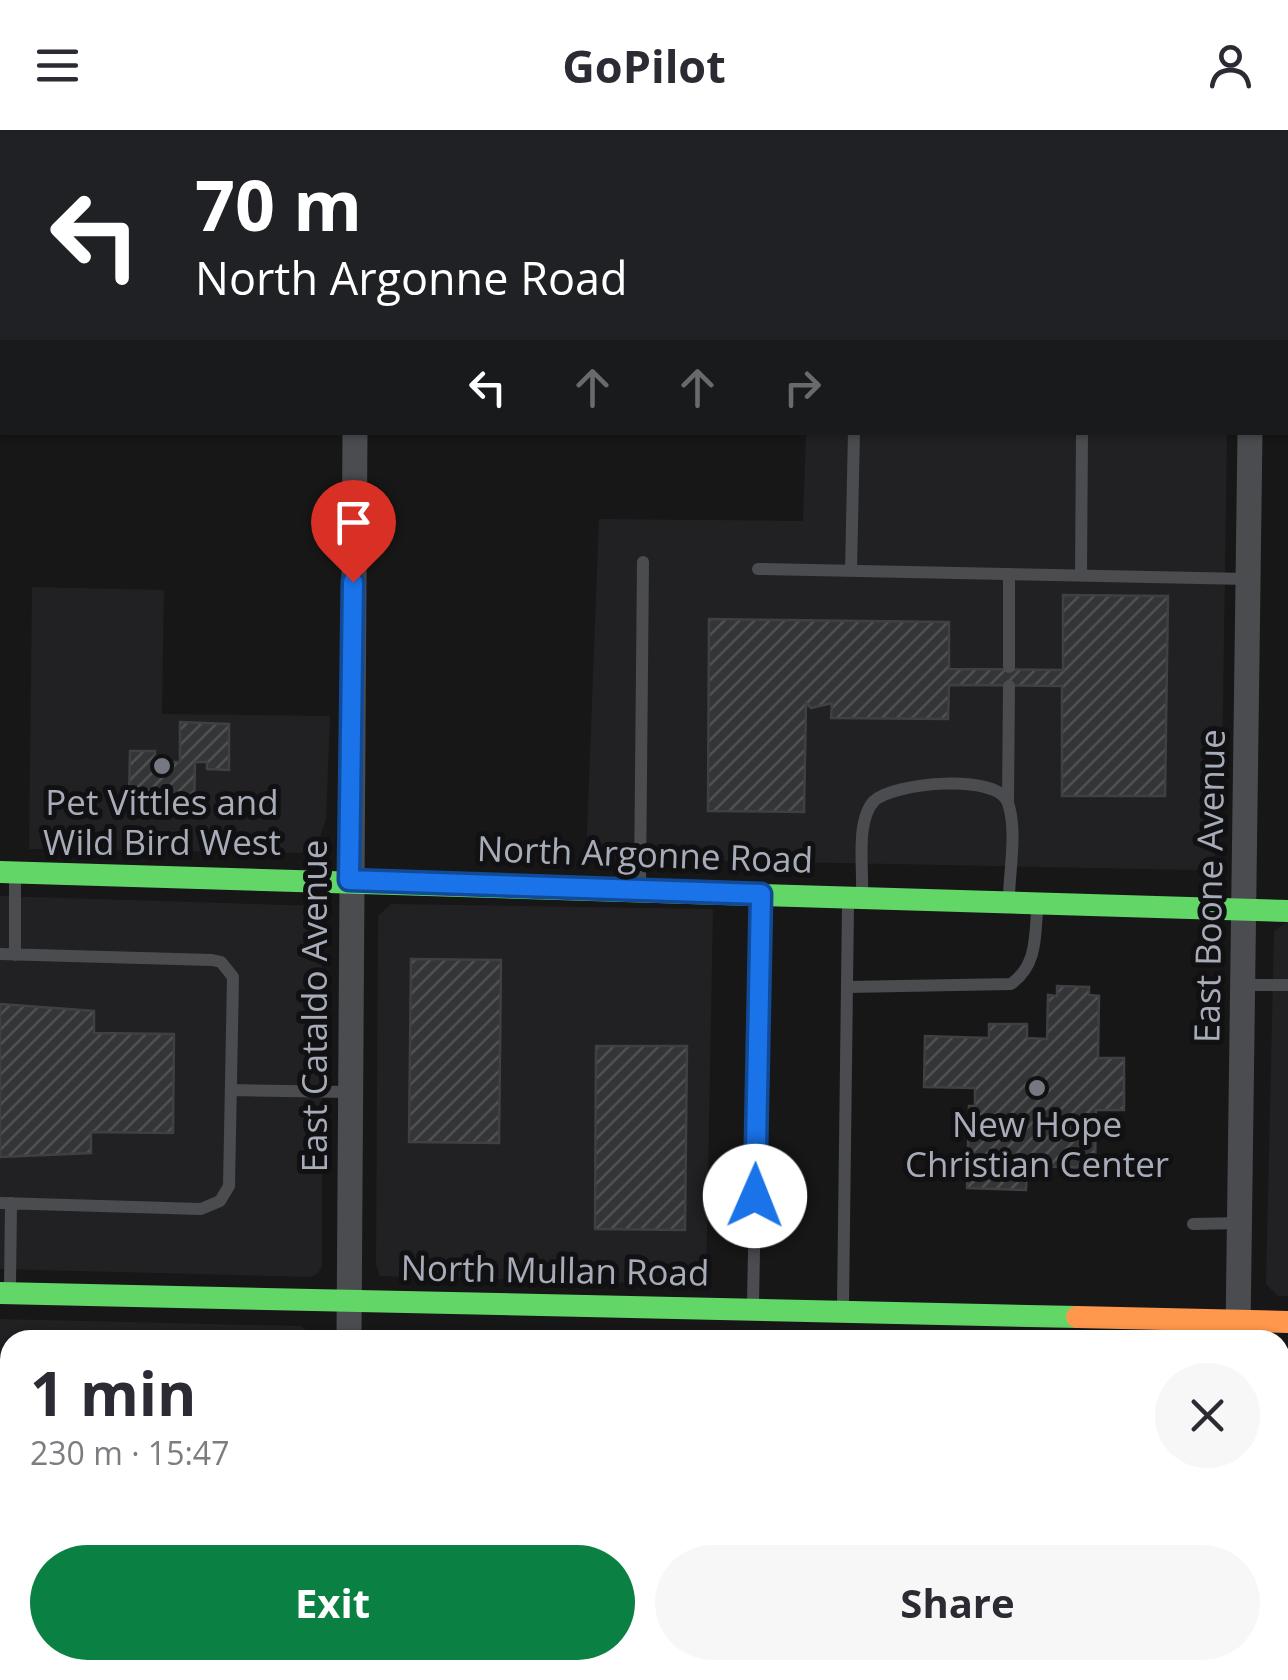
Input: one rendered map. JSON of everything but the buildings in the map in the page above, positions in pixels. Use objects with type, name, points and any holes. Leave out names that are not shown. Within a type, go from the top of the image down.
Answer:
[{"type":"main road","name":"North Argonne Road","points":[[8,872],[1288,911]]},
{"type":"main road","name":"North Mullan Road","points":[[5,1293],[843,1312],[1238,1330],[1288,1322]]},
{"type":"street","name":"East Cataldo Avenue","points":[[350,1330],[354,435]]},
{"type":"street","name":"East Boone Avenue","points":[[1238,1330],[1250,435]]},
{"type":"lane","points":[[851,571],[854,435]]},
{"type":"lane","points":[[1081,576],[1082,435]]},
{"type":"lane","points":[[640,890],[642,562]]},
{"type":"lane","points":[[758,569],[1248,579]]},
{"type":"lane","points":[[1009,574],[1009,667]]},
{"type":"lane","points":[[1009,686],[1009,903]]},
{"type":"lane","points":[[843,1312],[847,987],[864,820],[872,803],[889,791],[913,785],[985,786],[998,789],[1008,802]]},
{"type":"lane","points":[[8,872],[16,954]]},
{"type":"lane","points":[[753,1310],[761,894]]},
{"type":"lane","points":[[847,987],[1010,984],[1023,975],[1032,959],[1037,904]]},
{"type":"lane","points":[[0,954],[221,962],[233,977],[230,1186],[213,1206],[5,1203],[5,1293]]},
{"type":"lane","points":[[1244,985],[1288,985]]},
{"type":"lane","points":[[231,1090],[349,1092]]},
{"type":"lane","points":[[1192,1224],[1240,1223]]},
{"type":"shaded area","points":[[806,435],[1227,435],[1221,844],[1209,865],[1195,870],[586,858],[599,519],[803,521]]},
{"type":"shaded area","points":[[32,587],[164,590],[162,714],[330,716],[326,820],[319,840],[301,853],[29,849]]},
{"type":"shaded area","points":[[0,896],[318,906],[322,915],[322,1266],[318,1273],[311,1277],[0,1269]]},
{"type":"shaded area","points":[[391,904],[713,909],[706,1285],[380,1276],[376,1265],[378,916]]},
{"type":"shaded area","points":[[1288,921],[1288,1296],[1278,1296],[1266,1284],[1274,931]]},
{"type":"shaded area","points":[[0,1319],[300,1326],[307,1330],[0,1330]]},
{"type":"traffic: fast","points":[[0,872],[1288,911]]},
{"type":"traffic: fast","points":[[0,1293],[1077,1317]]},
{"type":"traffic: slow","points":[[1077,1317],[1288,1322]]},
{"type":"place","name":"Pet Vittles and Wild Bird West","points":[[162,766]]},
{"type":"place","name":"New Hope Christian Center","points":[[1037,1088]]},
{"type":"route","points":[[353,582],[349,880],[761,894],[755,1196]]}]
